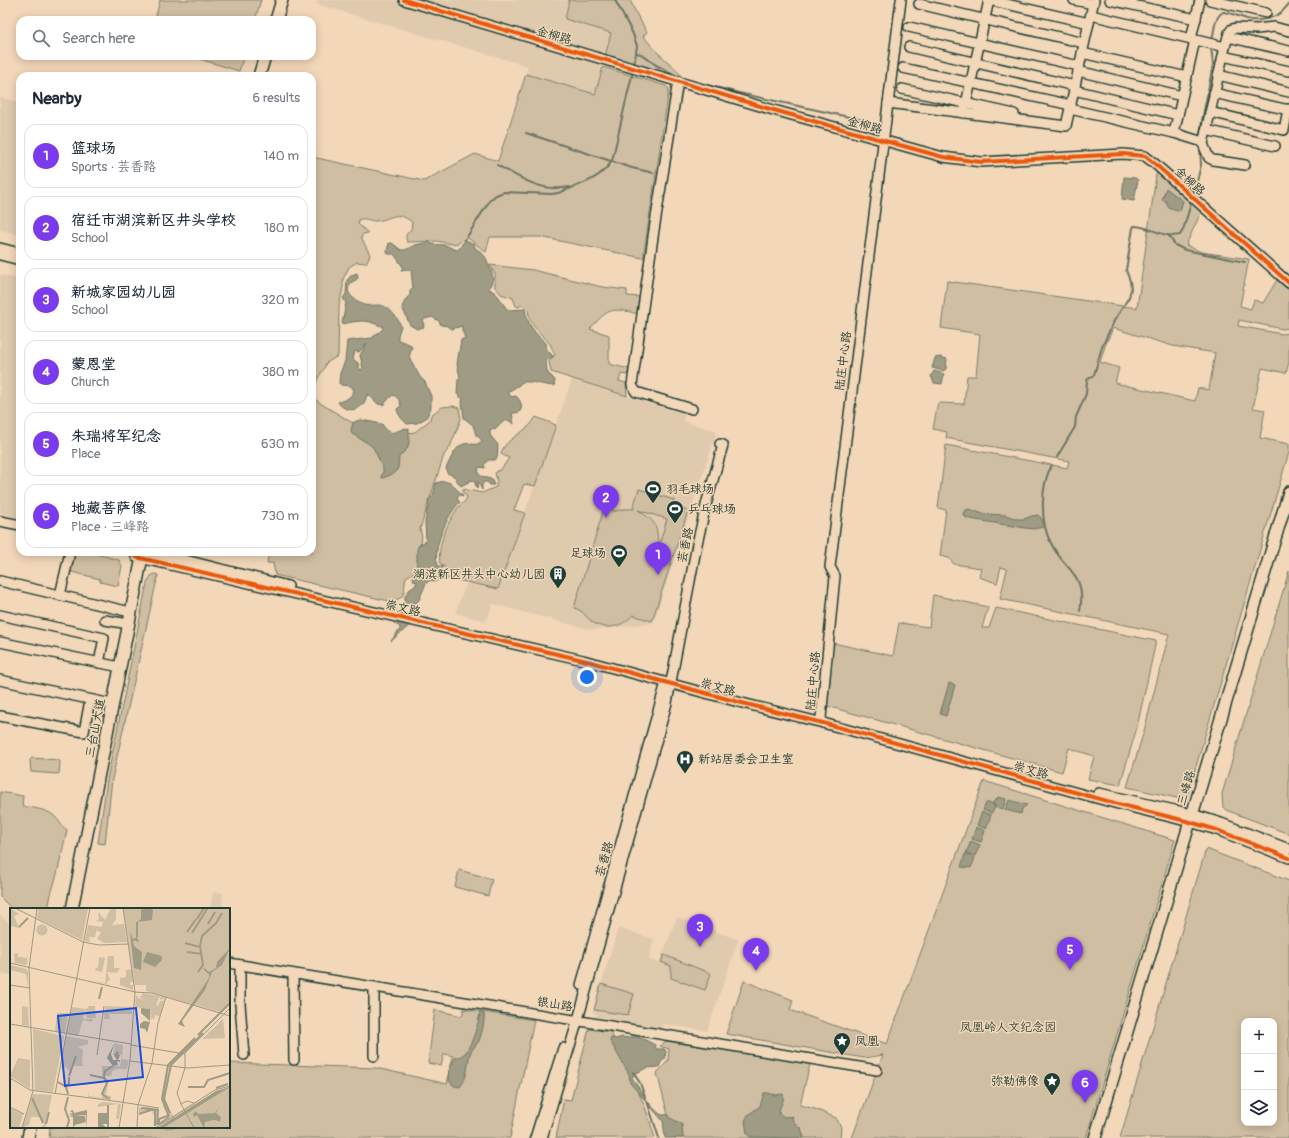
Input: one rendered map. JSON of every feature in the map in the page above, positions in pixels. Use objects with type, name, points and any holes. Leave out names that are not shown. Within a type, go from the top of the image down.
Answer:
[{"type":"main road","points":[[271,16],[276,0]]},
{"type":"main road","points":[[277,16],[282,0]]},
{"type":"main road","points":[[254,72],[258,60]]},
{"type":"main road","points":[[260,72],[264,60]]},
{"type":"main road","name":"三峰路","points":[[1102,1138],[1289,492]]},
{"type":"main road","name":"三峰路","points":[[1095,1138],[1289,517]]},
{"type":"main road","name":"三台山大道","points":[[65,908],[138,556]]},
{"type":"main road","name":"三台山大道","points":[[72,908],[138,556]]},
{"type":"main road","points":[[28,1138],[30,1128]]},
{"type":"main road","points":[[36,1138],[37,1128]]},
{"type":"street","name":"金柳路","points":[[404,0],[770,109],[943,157],[981,162],[1112,154],[1142,156],[1148,158],[1289,283]]},
{"type":"street","name":"陆庄中心路","points":[[822,720],[835,576],[830,567],[901,0]]},
{"type":"street","points":[[964,113],[989,0],[1193,39],[1211,44],[1224,52],[1289,71]]},
{"type":"street","points":[[888,103],[1066,126],[1093,2],[1074,0]]},
{"type":"street","points":[[1110,0],[1196,19]]},
{"type":"street","points":[[1174,133],[1187,77],[1200,0]]},
{"type":"street","points":[[1210,0],[1266,13]]},
{"type":"street","points":[[919,4],[1084,43]]},
{"type":"street","points":[[909,27],[980,42],[1182,96]]},
{"type":"street","points":[[1245,165],[1209,158],[1203,142],[1228,37],[1232,29],[1236,28],[1257,29],[1274,27],[1289,31]]},
{"type":"street","points":[[1228,37],[1289,51]]},
{"type":"street","points":[[909,47],[1178,115]]},
{"type":"street","points":[[1082,53],[1187,77]]},
{"type":"street","points":[[903,68],[1070,107],[1174,133],[1203,142]]},
{"type":"street","points":[[1218,75],[1289,92]]},
{"type":"street","points":[[678,81],[654,230],[632,385],[636,392],[692,409]]},
{"type":"street","points":[[902,89],[1023,117],[1027,121]]},
{"type":"street","points":[[1210,112],[1284,130],[1289,110],[1214,93]]},
{"type":"street","points":[[1206,130],[1275,146]]},
{"type":"street","points":[[0,248],[16,252]]},
{"type":"street","points":[[0,255],[16,259]]},
{"type":"street","name":"芸香路","points":[[542,1138],[668,681],[707,501],[723,445],[720,444],[699,522],[668,681]]},
{"type":"street","points":[[0,521],[16,524]]},
{"type":"street","points":[[60,595],[69,556]]},
{"type":"street","name":"崇文路","points":[[146,556],[668,681],[822,720],[1194,819],[1220,823],[1289,849]]},
{"type":"street","name":"崇文路","points":[[170,556],[320,594],[514,639],[668,681]]},
{"type":"street","points":[[0,581],[126,611]]},
{"type":"street","points":[[0,615],[104,638],[99,663]]},
{"type":"street","points":[[105,620],[123,623]]},
{"type":"street","points":[[0,642],[115,666]]},
{"type":"street","points":[[0,680],[107,703]]},
{"type":"street","points":[[0,716],[84,732],[90,700]]},
{"type":"street","name":"崇文路","points":[[1194,819],[1217,830],[1289,858]]},
{"type":"street","name":"银山路","points":[[230,963],[877,1070]]},
{"type":"street","points":[[240,965],[240,1004],[244,1055]]},
{"type":"street","points":[[293,974],[294,1060]]},
{"type":"street","points":[[374,987],[374,1056]]},
{"type":"street","name":"芸香路","points":[[535,1138],[575,1020]]},
{"type":"shaded area","points":[[318,0],[569,0],[565,19],[611,33],[595,94],[526,74],[528,66],[316,4]]},
{"type":"shaded area","points":[[0,97],[16,102],[16,234],[0,230]]},
{"type":"shaded area","points":[[1124,177],[1135,178],[1138,180],[1134,201],[1122,199]]},
{"type":"shaded area","points":[[1166,188],[1183,201],[1180,211],[1168,207],[1166,201],[1162,200]]},
{"type":"shaded area","points":[[465,240],[474,244],[475,248],[486,258],[493,279],[489,289],[498,296],[508,310],[525,309],[532,328],[546,343],[547,350],[553,356],[546,361],[547,372],[555,380],[554,386],[522,382],[508,392],[511,397],[516,396],[520,401],[521,410],[516,413],[512,413],[514,424],[508,420],[500,423],[497,428],[490,430],[490,435],[498,445],[497,458],[495,460],[488,460],[484,465],[485,468],[479,467],[478,473],[481,476],[493,480],[494,485],[484,482],[482,485],[482,490],[478,482],[477,488],[472,480],[461,486],[455,477],[447,473],[446,468],[455,451],[461,445],[478,444],[482,440],[476,435],[473,425],[464,418],[463,399],[457,394],[458,380],[460,377],[457,364],[461,340],[465,338],[462,326],[452,329],[448,326],[441,325],[439,321],[432,317],[423,321],[424,327],[417,329],[410,325],[402,307],[410,295],[410,290],[413,288],[411,270],[401,270],[403,267],[394,254],[388,254],[387,251],[389,243],[392,243],[401,250],[405,250],[415,245],[429,242],[445,245],[458,250]]},
{"type":"shaded area","points":[[357,273],[358,278],[352,282],[349,287],[348,290],[351,296],[363,305],[379,305],[386,307],[398,319],[401,326],[398,340],[409,344],[412,347],[409,357],[420,377],[425,382],[431,396],[431,408],[426,418],[417,423],[407,424],[402,419],[397,409],[401,406],[400,402],[393,395],[383,405],[378,404],[368,394],[361,406],[350,410],[340,405],[338,402],[348,398],[354,390],[351,386],[341,385],[339,383],[340,373],[345,361],[347,341],[372,338],[383,329],[383,326],[366,321],[342,324],[346,303],[343,298],[346,294],[347,280],[352,275]],"holes":[[[367,343],[360,355],[363,368],[361,370],[358,363],[353,359],[355,351],[359,352]]]},
{"type":"shaded area","points":[[0,275],[16,278],[16,518],[0,514]]},
{"type":"shaded area","points":[[940,357],[947,359],[946,369],[943,371],[932,368],[935,358]]},
{"type":"shaded area","points":[[934,371],[944,374],[942,384],[934,383],[931,376]]},
{"type":"shaded area","points":[[572,379],[685,414],[683,421],[717,431],[653,623],[592,630],[493,604],[486,621],[455,613],[467,582],[498,589]]},
{"type":"shaded area","points":[[361,420],[382,424],[387,431],[390,432],[395,432],[405,428],[409,429],[409,443],[407,449],[399,457],[398,468],[395,473],[383,478],[381,477],[383,468],[373,447],[352,434],[351,430],[353,423]]},
{"type":"shaded area","points":[[444,481],[450,483],[464,496],[459,495],[457,499],[460,502],[455,507],[446,523],[439,542],[436,559],[438,566],[443,567],[441,570],[443,572],[441,577],[435,582],[431,580],[426,583],[419,600],[415,604],[410,625],[391,641],[400,629],[400,627],[394,623],[405,603],[405,596],[417,582],[414,581],[413,577],[417,564],[417,549],[419,545],[426,541],[425,521],[427,514],[426,512],[429,507],[428,500],[433,496],[436,483]]},
{"type":"shaded area","points":[[969,509],[984,514],[1006,515],[1017,519],[1024,519],[1038,515],[1042,519],[1043,527],[1034,529],[970,519],[965,517],[963,514],[964,511]]},
{"type":"shaded area","points":[[949,683],[955,685],[946,716],[940,714]]},
{"type":"shaded area","points":[[998,797],[1006,799],[1003,809],[995,807],[993,802]]},
{"type":"shaded area","points":[[1009,800],[1027,805],[1022,809],[1021,814],[1005,810]]},
{"type":"shaded area","points":[[986,803],[992,803],[995,808],[992,813],[983,810]]},
{"type":"shaded area","points":[[982,812],[991,815],[986,829],[977,825]]},
{"type":"shaded area","points":[[976,827],[985,831],[981,842],[972,839]]},
{"type":"shaded area","points":[[971,841],[980,845],[975,856],[966,853]]},
{"type":"shaded area","points":[[965,854],[975,858],[971,868],[961,867]]},
{"type":"shaded area","points":[[213,892],[223,893],[222,908],[210,908]]},
{"type":"shaded area","points":[[0,915],[10,924],[10,975],[0,973]]},
{"type":"shaded area","points":[[677,917],[737,939],[738,941],[707,1031],[662,1024],[661,1029],[596,1017],[596,1013],[593,1013],[618,928],[654,939],[649,959],[659,963]]},
{"type":"shaded area","points":[[480,1012],[484,1013],[484,1016],[479,1041],[470,1054],[466,1076],[463,1083],[460,1087],[454,1086],[449,1081],[450,1068],[455,1058],[464,1054],[471,1044]]},
{"type":"shaded area","points":[[622,1037],[642,1038],[655,1045],[656,1049],[664,1049],[666,1051],[665,1059],[661,1062],[659,1067],[646,1068],[633,1075],[632,1078],[645,1098],[656,1111],[661,1115],[669,1115],[670,1118],[682,1124],[683,1138],[665,1138],[663,1121],[630,1083],[629,1074],[610,1041],[611,1038],[616,1039]]},
{"type":"shaded area","points":[[764,1093],[775,1095],[783,1094],[783,1100],[779,1113],[784,1117],[793,1116],[792,1119],[798,1127],[801,1128],[804,1138],[750,1137],[747,1133],[745,1121],[748,1115],[760,1106]]},
{"type":"green space","points":[[160,0],[261,0],[256,16],[156,16]]},
{"type":"green space","points":[[569,0],[630,0],[647,32],[643,36],[681,76],[678,79],[605,57],[611,33],[565,19]]},
{"type":"green space","points":[[203,60],[243,60],[239,71]]},
{"type":"green space","points":[[603,67],[666,86],[669,89],[643,258],[540,237],[490,237],[486,252],[468,238],[459,243],[452,244],[437,241],[407,242],[406,235],[411,230],[412,222],[406,218],[394,216],[375,221],[359,219],[358,224],[368,233],[363,234],[361,237],[370,255],[366,263],[357,262],[349,267],[343,279],[339,306],[338,356],[326,363],[316,383],[316,158],[424,181],[475,154],[498,161],[526,74],[595,94]]},
{"type":"green space","points":[[1157,169],[1202,210],[1186,245],[1201,252],[1249,259],[1240,306],[1251,309],[1254,300],[1263,303],[1277,280],[1289,290],[1289,328],[1283,329],[1239,320],[1238,326],[1282,334],[1289,333],[1289,362],[1286,373],[1262,368],[1253,408],[1265,410],[1260,438],[1289,444],[1289,452],[1186,800],[1127,787],[1144,731],[1169,634],[1000,599],[1007,569],[1001,567],[997,583],[979,577],[981,568],[954,564],[949,558],[940,556],[946,510],[938,508],[946,445],[1067,468],[1069,461],[946,438],[947,432],[933,429],[938,403],[964,404],[967,376],[976,376],[980,334],[941,328],[947,281],[1137,308]],"holes":[[[1113,328],[1173,346],[1215,353],[1209,390],[1198,388],[1195,401],[1115,383],[1119,368],[1100,362]]]},
{"type":"green space","points":[[490,265],[533,270],[602,287],[627,290],[627,296],[641,297],[638,314],[622,310],[611,311],[601,317],[590,329],[609,335],[609,364],[629,369],[627,375],[621,374],[619,381],[626,383],[627,396],[551,372],[549,361],[555,355],[551,345],[533,325],[528,310],[522,305],[518,307],[516,306],[513,298],[501,294],[495,287],[495,274]]},
{"type":"green space","points":[[316,400],[351,422],[370,426],[388,435],[415,432],[430,420],[431,415],[442,407],[453,406],[459,408],[461,419],[450,447],[444,455],[420,529],[422,537],[416,571],[406,577],[404,594],[402,596],[395,600],[389,601],[275,575],[273,563],[267,563],[268,556],[316,556]]},
{"type":"green space","points":[[536,417],[556,425],[535,486],[524,484],[514,510],[525,513],[498,589],[444,578],[446,568],[440,564],[439,557],[441,542],[453,515],[467,497],[463,492],[463,489],[482,493],[496,487],[497,480],[495,473],[502,468],[509,458],[501,454],[502,450],[508,442],[529,426]]},
{"type":"green space","points":[[639,489],[674,500],[672,506],[688,511],[652,621],[633,615],[624,623],[619,625],[613,627],[602,626],[591,621],[582,612],[574,608],[604,508],[615,511],[634,509],[633,508]],"holes":[[[638,510],[667,519],[658,548],[655,524]]]},
{"type":"green space","points":[[72,556],[104,556],[119,560],[122,566],[118,586],[100,582],[100,579],[68,571]]},
{"type":"green space","points":[[1289,571],[1289,834],[1226,810],[1223,807],[1222,794]]},
{"type":"green space","points":[[154,574],[158,575],[112,779],[105,844],[98,843],[107,780],[147,583]]},
{"type":"green space","points":[[933,595],[988,607],[982,628],[989,628],[996,608],[1156,641],[1137,727],[1120,785],[1088,779],[1094,756],[1069,748],[1062,772],[827,706],[833,643],[893,656],[899,623],[929,627]]},
{"type":"green space","points":[[32,758],[59,760],[59,773],[31,772],[30,760]]},
{"type":"green space","name":"凤凰岭人文纪念园","points":[[984,781],[1175,840],[1086,1138],[852,1138],[883,1055],[864,1058],[726,1034],[744,981],[793,1000],[790,1010],[887,1044]]},
{"type":"green space","points":[[0,792],[23,796],[22,806],[40,809],[53,815],[67,830],[48,908],[11,908],[0,897]]},
{"type":"green space","points":[[1206,849],[1289,881],[1289,1138],[1120,1138]]},
{"type":"green space","points":[[459,870],[492,879],[488,896],[455,887]]},
{"type":"green space","points":[[664,955],[710,973],[711,974],[705,990],[671,978],[671,966],[661,962]]},
{"type":"green space","points":[[601,984],[634,994],[628,1015],[594,1010]]},
{"type":"green space","points":[[464,1009],[534,1020],[510,1138],[49,1138],[50,1128],[230,1128],[230,1063],[376,1068],[447,1084],[453,1056],[444,1054],[441,1066],[428,1063],[435,1010],[462,1016]]},
{"type":"green space","points":[[589,1029],[611,1032],[645,1107],[655,1138],[556,1138],[564,1099],[571,1100]]},
{"type":"green space","points":[[666,1041],[810,1064],[800,1105],[815,1109],[836,1118],[841,1127],[840,1138],[674,1138],[657,1073],[668,1061],[669,1049],[660,1046]]},
{"type":"pier","points":[[403,603],[416,606],[413,623],[395,619]]},
{"type":"waterway","points":[[615,0],[633,34],[637,46],[634,65]]},
{"type":"waterway","points":[[1212,42],[1216,21],[1223,12],[1251,20],[1260,20],[1277,15],[1289,4]]},
{"type":"waterway","points":[[1200,135],[1213,65],[1211,46]]},
{"type":"waterway","points":[[636,53],[641,54],[656,65],[679,77]]},
{"type":"waterway","points":[[465,240],[490,200],[496,195],[504,192],[558,193],[588,181],[607,168],[612,161],[632,75]]},
{"type":"waterway","points":[[699,83],[867,121]]},
{"type":"waterway","points":[[526,133],[632,168],[654,173]]},
{"type":"waterway","points":[[1194,194],[1201,165],[1200,146]]},
{"type":"waterway","points":[[497,165],[537,185],[554,188],[570,187]]},
{"type":"waterway","points":[[1057,457],[1075,427],[1076,417],[1086,394],[1087,380],[1094,375],[1102,347],[1114,321],[1129,297],[1131,289],[1126,270],[1134,226],[1168,235],[1180,235],[1183,230],[1192,200]]},
{"type":"waterway","points":[[1169,236],[1175,245],[1185,250],[1245,262]]},
{"type":"waterway","points":[[1052,465],[1045,483],[1043,515],[1047,535],[1051,543],[1077,580],[1081,598],[1080,611]]},
{"type":"waterway","points":[[633,1072],[640,1083],[645,1097]]},
{"type":"waterway","points":[[647,1101],[659,1138]]},
{"type":"cycle path","points":[[404,0],[770,109],[943,157],[981,162],[1123,154],[1145,156],[1289,283]]},
{"type":"cycle path","points":[[136,557],[583,660],[1190,822],[1217,830],[1289,858]]},
{"type":"place","name":"羽毛球场","points":[[653,504]]},
{"type":"place","name":"宿迁市湖滨新区井头学校","points":[[606,518]]},
{"type":"place","name":"乒乓球场","points":[[675,524]]},
{"type":"place","name":"足球场","points":[[619,568]]},
{"type":"place","name":"篮球场","points":[[658,575]]},
{"type":"place","name":"湖滨新区井头中心幼儿园","points":[[558,589]]},
{"type":"place","name":"新站居委会卫生室","points":[[685,774]]},
{"type":"place","name":"新城家园幼儿园","points":[[700,947]]},
{"type":"place","name":"朱瑞将军纪念","points":[[1070,970]]},
{"type":"place","name":"蒙恩堂","points":[[756,971]]},
{"type":"place","name":"凤凰","points":[[842,1056]]},
{"type":"place","name":"弥勒佛像","points":[[1052,1096]]},
{"type":"place","name":"地藏菩萨像","points":[[1085,1103]]}]
